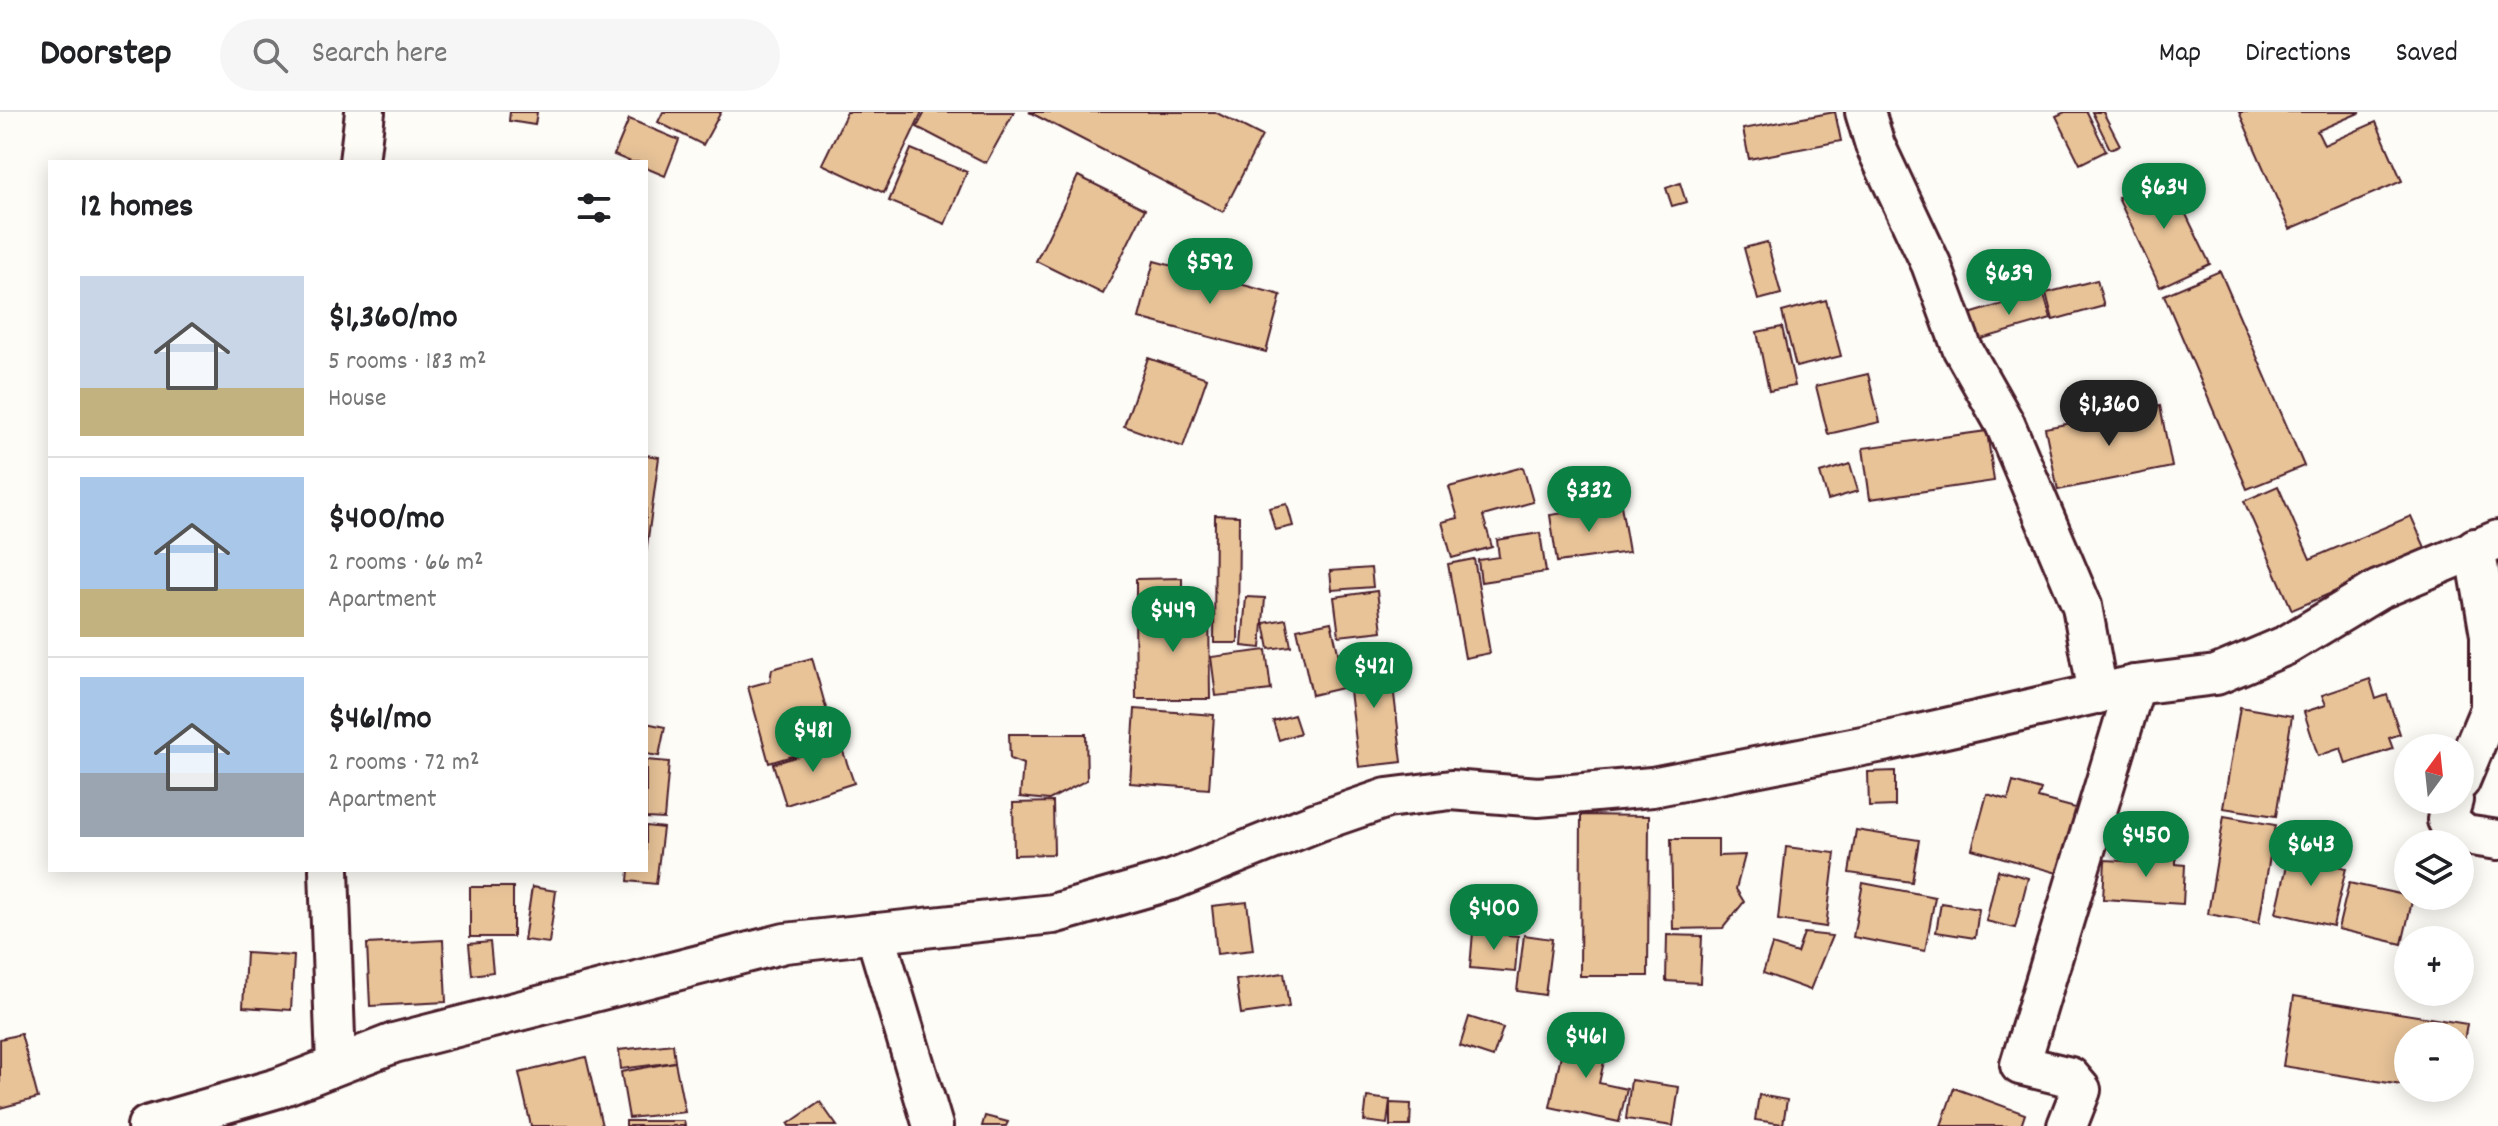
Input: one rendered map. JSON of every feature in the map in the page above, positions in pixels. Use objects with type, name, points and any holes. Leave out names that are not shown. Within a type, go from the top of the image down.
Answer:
[{"type":"street","points":[[359,160],[365,112]]},
{"type":"street","points":[[1865,112],[1875,145],[1931,264],[1962,348],[2005,424],[2082,606],[2098,694]]},
{"type":"street","points":[[151,1125],[278,1088],[408,1039],[785,943],[1053,914],[1172,880],[1317,822],[1387,798],[1451,790],[1538,797],[1652,787],[1888,741],[2135,685],[2216,675],[2287,645],[2378,590],[2486,544],[2490,709],[2474,747]]},
{"type":"street","points":[[2067,1126],[2081,1090],[2070,1077],[2020,1065],[2135,685]]},
{"type":"street","points":[[2449,814],[2447,820],[2465,835],[2498,840]]},
{"type":"street","points":[[329,872],[336,1065]]},
{"type":"street","points":[[875,933],[933,1126]]},
{"type":"building","points":[[510,112],[537,112],[535,125],[509,121]]},
{"type":"building","points":[[663,112],[721,112],[703,145],[658,122]]},
{"type":"building","points":[[847,112],[922,112],[884,193],[822,164]]},
{"type":"building","points":[[925,112],[1014,112],[986,163],[917,127]]},
{"type":"building","points":[[1029,112],[1215,112],[1262,136],[1223,212]]},
{"type":"building","points":[[1835,112],[1841,141],[1749,159],[1743,129]]},
{"type":"building","points":[[2065,112],[2087,112],[2106,151],[2080,164],[2056,116]]},
{"type":"building","points":[[2092,112],[2103,112],[2120,145],[2110,149]]},
{"type":"building","points":[[2239,112],[2361,112],[2317,131],[2324,145],[2376,122],[2402,181],[2290,229]]},
{"type":"building","points":[[629,119],[679,140],[665,176],[648,169],[648,160],[626,160],[614,155]]},
{"type":"building","points":[[911,149],[967,172],[945,224],[889,201]]},
{"type":"building","points":[[2167,175],[2210,264],[2160,287],[2118,198]]},
{"type":"building","points":[[1078,176],[1145,209],[1103,294],[1036,261]]},
{"type":"building","points":[[1680,183],[1686,202],[1672,206],[1666,188]]},
{"type":"building","points":[[1767,242],[1781,294],[1758,300],[1744,248]]},
{"type":"building","points":[[1154,261],[1281,295],[1266,352],[1139,318]]},
{"type":"building","points":[[2220,271],[2304,466],[2247,489],[2164,295]]},
{"type":"building","points":[[2097,280],[2104,306],[2053,320],[2046,293]]},
{"type":"building","points":[[2043,292],[2051,319],[1974,341],[1966,315]]},
{"type":"building","points":[[1826,300],[1841,356],[1796,367],[1782,312]]},
{"type":"building","points":[[1782,327],[1795,386],[1769,391],[1757,332]]},
{"type":"building","points":[[1148,358],[1207,378],[1183,447],[1124,426]]},
{"type":"building","points":[[1868,374],[1880,422],[1828,434],[1816,386]]},
{"type":"building","points":[[2160,406],[2172,467],[2058,490],[2045,428]]},
{"type":"building","points":[[1987,431],[1994,481],[1870,499],[1863,448]]},
{"type":"building","points":[[648,455],[659,457],[648,538]]},
{"type":"building","points":[[1850,464],[1858,491],[1828,500],[1820,473]]},
{"type":"building","points":[[1523,467],[1533,502],[1483,516],[1492,547],[1452,558],[1442,522],[1458,518],[1449,487]]},
{"type":"building","points":[[2278,486],[2310,559],[2411,516],[2427,552],[2292,610],[2244,501]]},
{"type":"building","points":[[1287,504],[1293,526],[1275,530],[1269,508]]},
{"type":"building","points":[[1621,505],[1629,552],[1557,562],[1550,515]]},
{"type":"building","points":[[1215,515],[1239,516],[1238,643],[1214,643]]},
{"type":"building","points":[[1540,533],[1546,572],[1481,582],[1478,560],[1499,557],[1497,540]]},
{"type":"building","points":[[1474,559],[1490,653],[1465,658],[1448,564]]},
{"type":"building","points":[[1371,568],[1373,587],[1332,590],[1330,571]]},
{"type":"building","points":[[1182,578],[1182,601],[1136,601],[1136,579]]},
{"type":"building","points":[[1377,591],[1382,631],[1339,636],[1334,597]]},
{"type":"building","points":[[1246,597],[1265,598],[1261,648],[1242,646]]},
{"type":"building","points":[[1209,608],[1210,699],[1136,699],[1135,609]]},
{"type":"building","points":[[1286,619],[1291,646],[1269,649],[1264,623]]},
{"type":"building","points":[[1331,622],[1346,687],[1312,695],[1297,629]]},
{"type":"building","points":[[1266,650],[1271,690],[1216,696],[1211,657]]},
{"type":"building","points":[[1389,652],[1402,762],[1359,767],[1346,657]]},
{"type":"building","points":[[812,658],[831,726],[807,733],[812,750],[769,763],[748,687],[770,681],[772,669]]},
{"type":"building","points":[[2370,679],[2376,699],[2387,695],[2400,734],[2389,738],[2393,749],[2346,764],[2341,748],[2318,756],[2304,712],[2326,705],[2322,695]]},
{"type":"building","points":[[2240,707],[2292,716],[2276,816],[2223,808]]},
{"type":"building","points":[[1135,709],[1214,715],[1209,789],[1130,783]]},
{"type":"building","points":[[1294,715],[1300,733],[1279,740],[1273,721]]},
{"type":"building","points":[[648,723],[665,727],[659,756],[648,754]]},
{"type":"building","points":[[1009,734],[1086,734],[1087,780],[1049,800],[1020,797],[1023,764],[1010,759]]},
{"type":"building","points":[[840,743],[854,783],[786,805],[773,764]]},
{"type":"building","points":[[648,760],[669,762],[664,819],[648,818]]},
{"type":"building","points":[[1895,771],[1895,806],[1869,807],[1868,772]]},
{"type":"building","points":[[2013,782],[2041,790],[2038,798],[2079,809],[2061,874],[1972,849],[1987,794],[2008,800]]},
{"type":"building","points":[[1053,802],[1054,854],[1014,855],[1013,803]]},
{"type":"building","points":[[1581,815],[1649,816],[1648,976],[1580,976]]},
{"type":"building","points":[[2224,816],[2275,825],[2259,923],[2208,914]]},
{"type":"building","points":[[648,826],[663,828],[656,884],[628,881],[629,872],[648,872]]},
{"type":"building","points":[[1856,830],[1919,840],[1912,882],[1849,873]]},
{"type":"building","points":[[1671,839],[1718,839],[1718,856],[1745,855],[1736,889],[1744,902],[1723,928],[1673,929]]},
{"type":"building","points":[[1786,847],[1835,853],[1826,927],[1778,920]]},
{"type":"building","points":[[2291,848],[2320,854],[2318,862],[2346,868],[2333,926],[2276,913]]},
{"type":"building","points":[[2146,851],[2176,853],[2176,864],[2185,865],[2183,904],[2103,899],[2105,860],[2145,862]]},
{"type":"building","points":[[1998,870],[2028,878],[2015,928],[1986,921]]},
{"type":"building","points":[[1863,883],[1935,897],[1925,951],[1853,937]]},
{"type":"building","points":[[2349,883],[2394,893],[2394,910],[2410,910],[2406,926],[2394,926],[2394,942],[2338,929]]},
{"type":"building","points":[[470,887],[513,887],[513,937],[470,937]]},
{"type":"building","points":[[532,887],[556,891],[549,943],[524,940]]},
{"type":"building","points":[[1247,902],[1253,950],[1217,954],[1212,906]]},
{"type":"building","points":[[1941,903],[1979,909],[1975,938],[1936,932]]},
{"type":"building","points":[[1473,932],[1518,936],[1515,972],[1470,968]]},
{"type":"building","points":[[1804,933],[1832,936],[1810,990],[1763,973],[1772,945],[1797,953]]},
{"type":"building","points":[[1524,935],[1552,939],[1545,995],[1517,991]]},
{"type":"building","points":[[1667,935],[1702,936],[1700,983],[1666,981]]},
{"type":"building","points":[[443,940],[446,1002],[370,1006],[367,944]]},
{"type":"building","points":[[490,942],[493,972],[472,975],[469,944]]},
{"type":"building","points":[[246,953],[294,956],[291,1010],[243,1007]]},
{"type":"building","points":[[1284,973],[1289,1007],[1241,1014],[1236,980]]},
{"type":"building","points":[[2294,996],[2455,1022],[2394,1022],[2394,1084],[2283,1066]]},
{"type":"building","points":[[1469,1017],[1503,1028],[1493,1057],[1460,1046]]},
{"type":"building","points":[[1566,1031],[1609,1040],[1599,1083],[1627,1089],[1619,1122],[1550,1107]]},
{"type":"building","points":[[21,1034],[38,1098],[0,1108],[0,1039]]},
{"type":"building","points":[[673,1044],[675,1062],[621,1069],[619,1050]]},
{"type":"building","points":[[586,1057],[602,1126],[531,1126],[519,1073]]},
{"type":"building","points":[[675,1062],[685,1112],[629,1118],[621,1072]]},
{"type":"building","points":[[1631,1080],[1679,1087],[1673,1126],[1626,1119]]},
{"type":"building","points":[[1954,1088],[2025,1114],[2021,1126],[1941,1126]]},
{"type":"building","points":[[1759,1095],[1787,1100],[1783,1124],[1755,1120]]},
{"type":"building","points":[[1367,1097],[1390,1100],[1387,1124],[1364,1121]]},
{"type":"building","points":[[820,1102],[837,1126],[789,1126],[788,1124]]},
{"type":"building","points":[[1390,1103],[1411,1104],[1410,1126],[1390,1126]]},
{"type":"building","points":[[985,1116],[1008,1122],[1006,1126],[982,1126]]},
{"type":"building","points":[[626,1121],[684,1121],[685,1126],[626,1126]]}]
